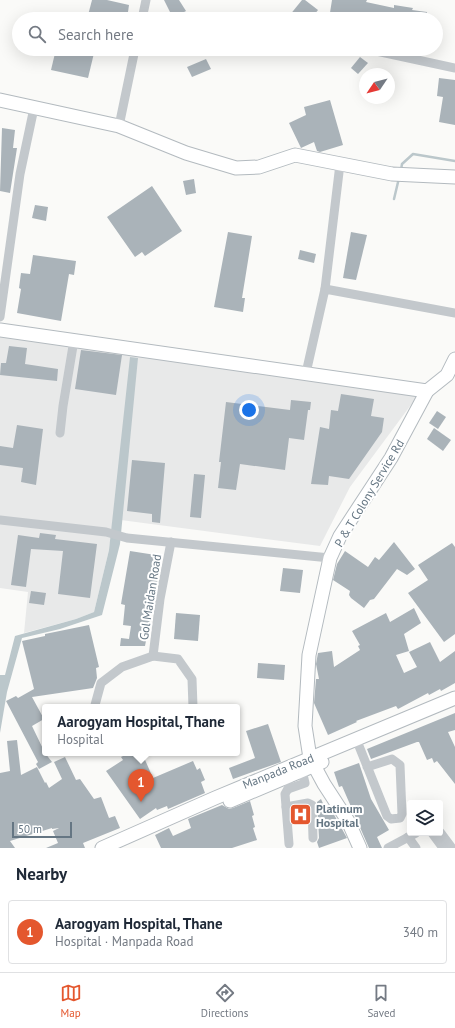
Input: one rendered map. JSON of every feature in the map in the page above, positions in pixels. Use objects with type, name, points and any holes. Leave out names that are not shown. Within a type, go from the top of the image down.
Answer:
[{"type":"street","points":[[143,12],[146,0]]},
{"type":"street","points":[[119,126],[134,56]]},
{"type":"street","points":[[399,56],[455,68]]},
{"type":"street","points":[[0,100],[119,126],[186,153],[236,168],[259,167],[295,155],[400,174],[455,177]]},
{"type":"street","points":[[0,318],[20,174],[34,108]]},
{"type":"street","points":[[306,373],[324,288],[340,164]]},
{"type":"street","points":[[324,288],[455,313]]},
{"type":"street","points":[[0,330],[427,391],[447,375],[455,359]]},
{"type":"street","points":[[60,433],[74,340]]},
{"type":"street","name":"P & T Colony Service Rd","points":[[360,848],[348,821],[324,784],[307,764],[305,726],[309,655],[330,558],[340,536],[391,458],[427,391]]},
{"type":"street","points":[[0,520],[106,532],[127,538],[330,558]]},
{"type":"street","name":"Gol Maidan Road","points":[[153,656],[160,599],[171,542]]},
{"type":"street","name":"Gol Maidan Road","points":[[95,704],[101,683],[122,667],[153,656],[178,659],[192,679],[195,704]]},
{"type":"street","name":"Manpada Road","points":[[113,847],[249,788],[447,707],[455,698]]},
{"type":"street","name":"Manpada Road","points":[[249,788],[288,783],[307,764],[359,746],[374,736]]},
{"type":"street","points":[[359,746],[367,766],[387,816],[391,819],[400,818],[402,814],[400,765],[392,759],[367,766]]},
{"type":"street","points":[[288,783],[285,794],[289,844]]},
{"type":"street","points":[[286,807],[308,803],[312,805],[313,838]]},
{"type":"street","points":[[388,848],[410,836]]},
{"type":"street","points":[[412,836],[416,848]]},
{"type":"street","points":[[434,836],[443,848]]},
{"type":"street","points":[[443,836],[452,848]]},
{"type":"shaded area","points":[[0,332],[419,394],[350,487],[320,546],[113,519],[109,550],[94,612],[76,619],[24,633],[28,592],[0,588]]},
{"type":"shaded area","points":[[130,357],[138,358],[120,544],[102,615],[60,629],[22,638],[7,692],[0,733],[0,675],[5,675],[15,636],[76,619],[94,612],[109,550]]},
{"type":"building","points":[[92,0],[107,0],[129,5],[128,12],[89,12]]},
{"type":"building","points":[[164,0],[179,0],[186,11],[184,12],[170,12]]},
{"type":"building","points":[[302,0],[305,0],[318,10],[316,12],[292,12]]},
{"type":"building","points":[[332,0],[367,0],[366,2],[394,8],[394,5],[427,12],[330,12]]},
{"type":"building","points":[[54,56],[93,56],[88,78],[51,70]]},
{"type":"building","points":[[360,57],[368,63],[363,68],[359,68],[358,74],[351,68]]},
{"type":"building","points":[[206,59],[211,69],[192,77],[187,67]]},
{"type":"building","points":[[439,78],[455,80],[455,125],[439,122],[443,97],[437,96]]},
{"type":"building","points":[[330,100],[343,145],[320,152],[317,151],[314,142],[301,148],[289,123],[306,115],[304,107]]},
{"type":"building","points":[[2,128],[15,130],[13,148],[17,148],[10,193],[0,191]]},
{"type":"building","points":[[194,179],[196,193],[186,195],[183,181]]},
{"type":"building","points":[[152,186],[182,231],[145,256],[142,252],[135,257],[107,217]]},
{"type":"building","points":[[35,205],[48,207],[46,221],[32,218]]},
{"type":"building","points":[[228,232],[252,236],[242,298],[245,298],[243,312],[214,307]]},
{"type":"building","points":[[351,232],[367,235],[356,280],[343,278]]},
{"type":"building","points":[[300,250],[316,254],[314,263],[298,259]]},
{"type":"building","points":[[33,255],[76,261],[74,275],[69,274],[61,321],[17,313],[21,289],[19,288],[21,273],[30,274]]},
{"type":"building","points":[[9,346],[27,348],[25,364],[58,369],[57,381],[0,375],[1,363],[6,363]]},
{"type":"building","points":[[81,350],[122,355],[116,395],[75,389]]},
{"type":"building","points":[[341,394],[374,399],[371,416],[384,418],[382,432],[349,479],[329,476],[328,485],[311,484],[320,427],[329,429],[331,410],[338,411]]},
{"type":"building","points":[[291,400],[311,402],[310,410],[308,410],[304,440],[289,438],[285,470],[240,464],[236,490],[218,488],[221,462],[219,462],[226,402],[290,410]]},
{"type":"building","points":[[437,411],[446,417],[438,429],[429,423]]},
{"type":"building","points":[[17,425],[43,429],[36,485],[21,482],[23,468],[0,465],[0,446],[13,448]]},
{"type":"building","points":[[434,428],[451,440],[443,451],[427,439]]},
{"type":"building","points":[[132,460],[165,463],[160,523],[152,522],[152,514],[127,511]]},
{"type":"building","points":[[194,474],[205,475],[201,518],[190,517]]},
{"type":"building","points":[[40,533],[56,535],[55,539],[97,544],[90,598],[58,594],[63,551],[31,549],[26,587],[11,585],[18,535],[39,538]]},
{"type":"building","points":[[394,542],[415,569],[407,575],[397,569],[374,599],[370,600],[364,608],[351,598],[349,595],[350,591],[333,580],[337,564],[345,551],[368,567],[375,557],[379,560]]},
{"type":"building","points":[[452,543],[455,547],[455,634],[444,642],[408,593],[428,580],[418,565]]},
{"type":"building","points":[[130,551],[162,556],[145,646],[120,646],[121,638],[129,639],[131,626],[123,625],[125,605],[121,604]]},
{"type":"building","points":[[283,568],[303,570],[300,593],[280,591]]},
{"type":"building","points":[[31,591],[46,593],[44,605],[29,603]]},
{"type":"building","points":[[414,608],[421,623],[404,634],[409,651],[396,655],[404,673],[417,667],[409,652],[430,642],[440,662],[455,651],[455,683],[441,691],[440,689],[429,695],[428,693],[398,709],[396,706],[356,721],[357,722],[328,735],[314,703],[316,679],[319,679],[316,664],[318,653],[332,651],[334,667],[360,650],[358,646],[360,645],[352,631],[386,613],[390,622]]},
{"type":"building","points":[[176,613],[200,615],[198,641],[174,639]]},
{"type":"building","points":[[89,625],[99,667],[96,668],[97,678],[93,688],[32,697],[42,715],[42,720],[32,726],[42,747],[42,756],[47,756],[52,762],[39,769],[36,764],[38,762],[6,701],[16,696],[18,698],[34,689],[22,641],[45,636],[45,634]]},
{"type":"building","points":[[258,663],[285,665],[284,680],[257,678]]},
{"type":"building","points":[[455,713],[455,730],[448,732],[455,747],[455,784],[437,761],[434,763],[432,758],[427,760],[419,742],[371,759],[367,749]]},
{"type":"building","points":[[268,724],[281,762],[233,779],[229,768],[255,758],[246,731]]},
{"type":"building","points":[[17,740],[21,775],[37,767],[49,788],[62,779],[54,762],[65,757],[76,780],[80,779],[94,799],[101,797],[109,818],[115,816],[120,828],[83,843],[85,848],[46,848],[58,843],[53,831],[59,828],[52,828],[10,841],[15,848],[0,848],[0,773],[10,771],[7,741]]},
{"type":"building","points":[[143,756],[153,778],[193,761],[197,770],[200,768],[205,780],[201,782],[205,793],[168,809],[167,806],[157,810],[156,808],[140,819],[106,771],[123,760],[121,757]]},
{"type":"building","points":[[359,763],[371,799],[389,830],[377,837],[382,848],[369,848],[342,786],[339,787],[334,772]]},
{"type":"building","points":[[321,799],[326,810],[328,809],[330,812],[332,811],[347,838],[319,848],[317,842],[319,838],[317,802]]},
{"type":"building","points":[[250,801],[254,815],[252,816],[255,827],[253,828],[257,840],[232,848],[161,848],[155,835],[169,828],[173,836],[191,828],[188,819],[222,805],[229,809]]},
{"type":"building","points":[[306,809],[307,824],[294,825],[292,812]]},
{"type":"waterway","points":[[401,170],[402,164],[413,154],[455,161]]},
{"type":"waterway","points":[[394,199],[399,178]]},
{"type":"place","name":"Aarogyam Hospital, Thane","points":[[141,802]]},
{"type":"place","name":"Platinum Hospital","points":[[301,815]]}]
